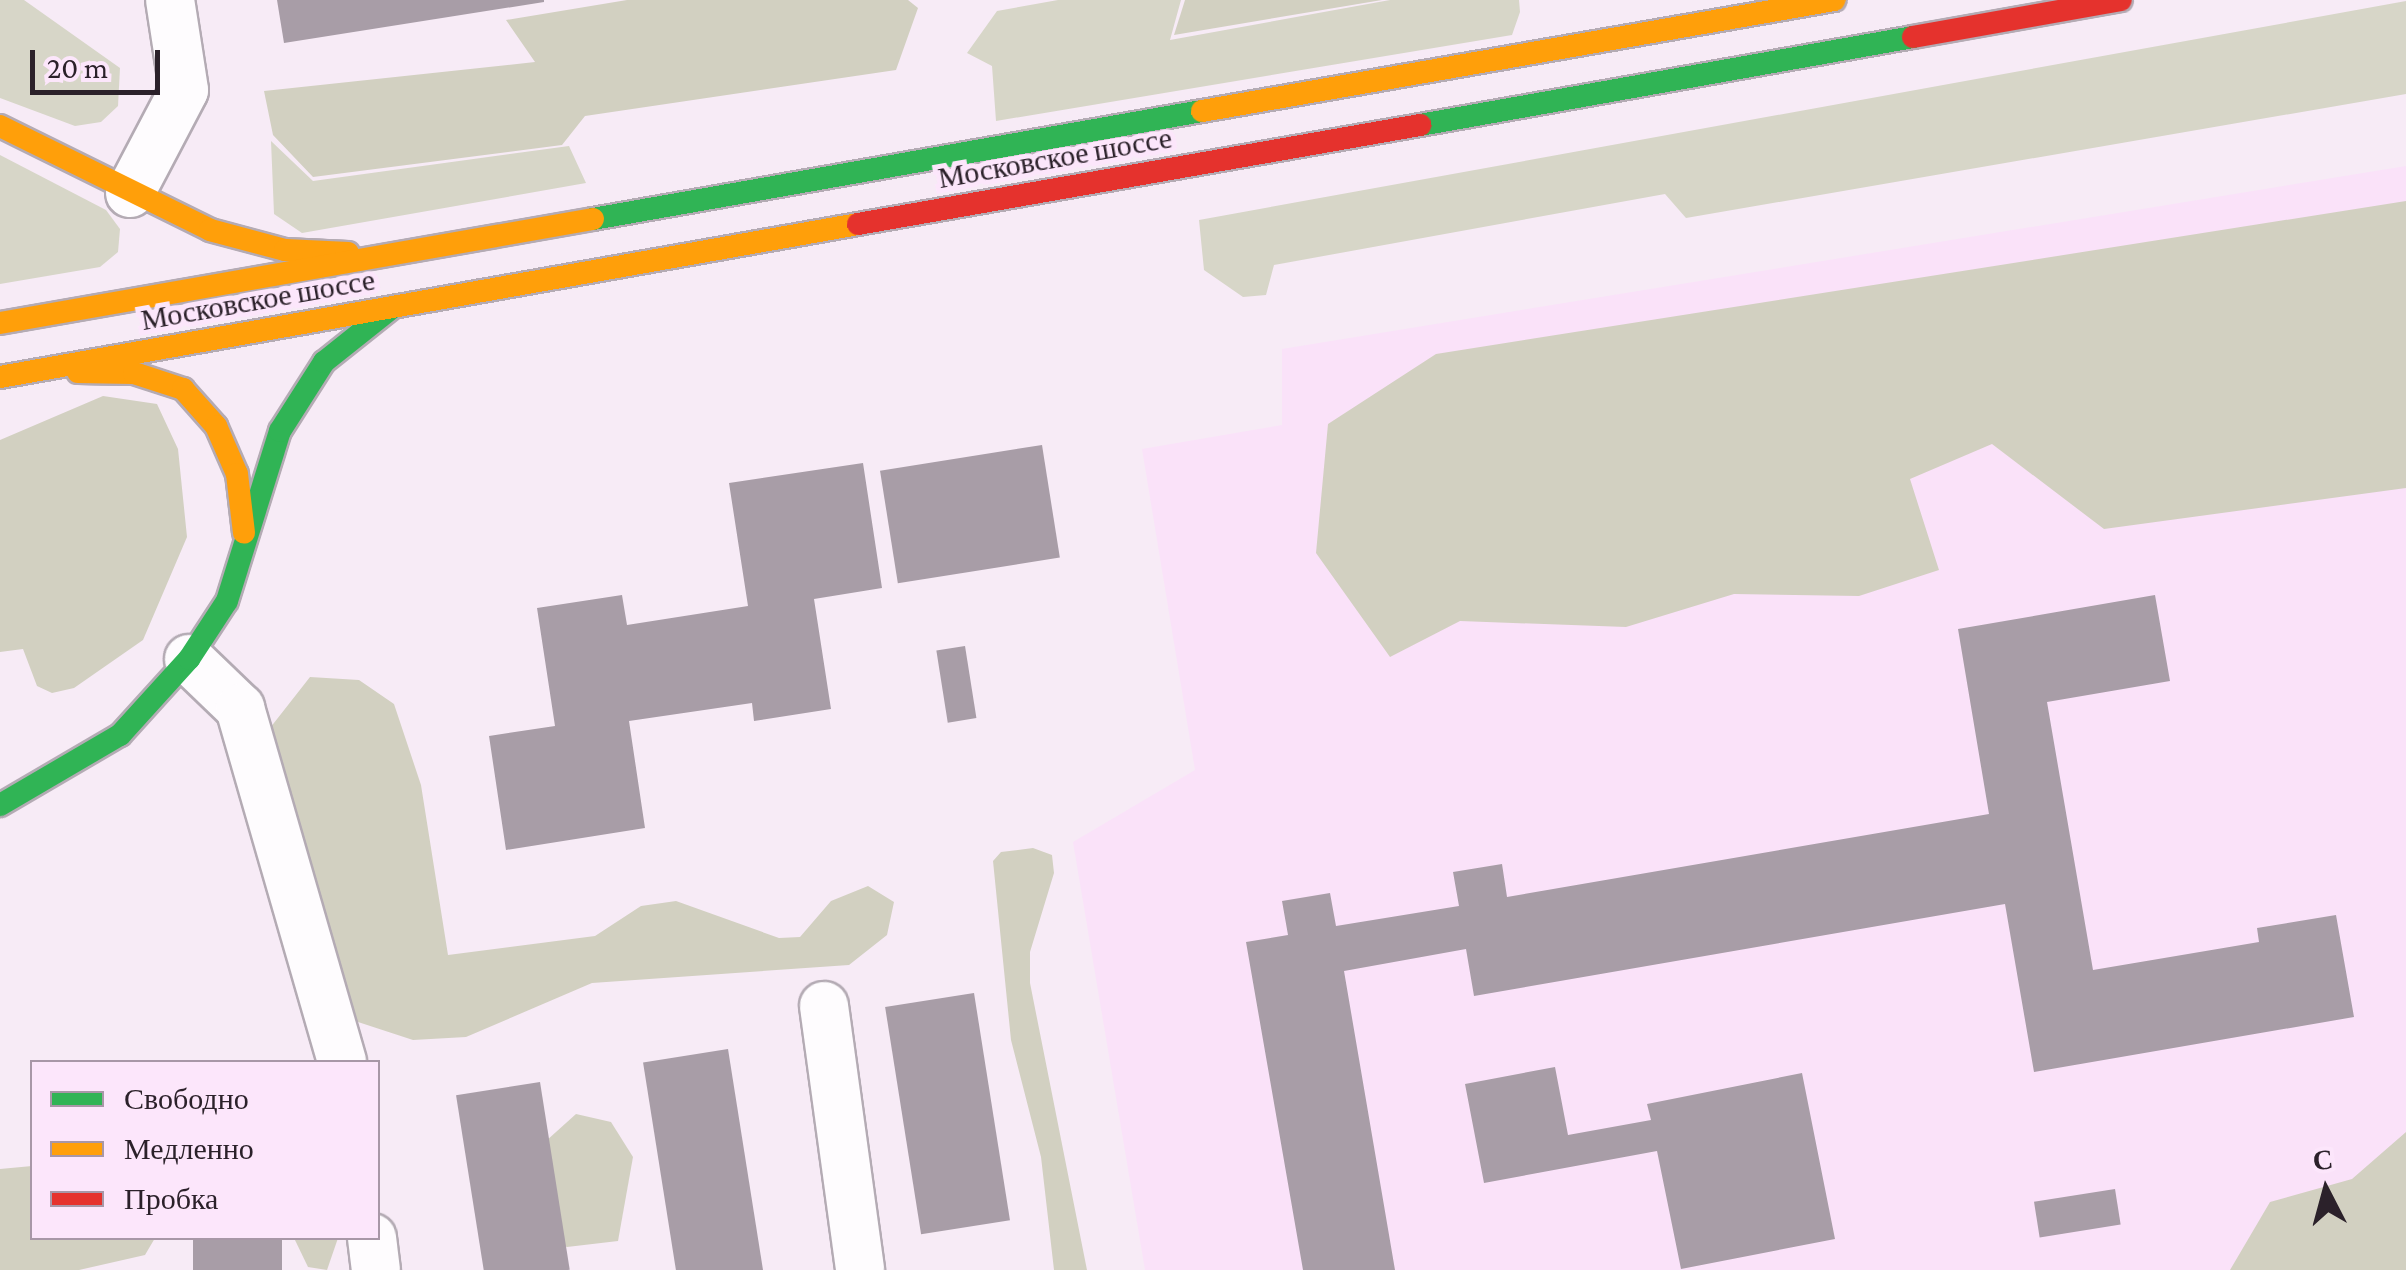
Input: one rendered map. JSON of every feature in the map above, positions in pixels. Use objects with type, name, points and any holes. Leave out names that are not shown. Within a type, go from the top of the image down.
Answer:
[{"type":"main road","name":"Московское шоссе","points":[[0,323],[1834,0]]},
{"type":"main road","name":"Московское шоссе","points":[[0,377],[2121,0]]},
{"type":"main road","points":[[0,126],[210,230],[285,250],[381,254]]},
{"type":"main road","points":[[0,805],[120,735],[189,659],[226,601],[280,431],[324,362],[393,307]]},
{"type":"main road","points":[[27,372],[134,373],[183,390],[216,426],[237,474],[245,546]]},
{"type":"street","points":[[130,192],[184,90],[170,0]]},
{"type":"street","points":[[189,659],[240,708],[341,1060]]},
{"type":"street","points":[[824,1006],[860,1270]]},
{"type":"street","points":[[372,1240],[376,1270]]},
{"type":"shaded area","points":[[0,0],[24,0],[120,68],[118,106],[101,122],[75,126],[0,98]]},
{"type":"shaded area","points":[[627,0],[908,0],[918,8],[896,70],[585,116],[562,145],[313,177],[273,135],[264,91],[535,62],[506,20]]},
{"type":"shaded area","points":[[1058,0],[1181,0],[1170,40],[1390,0],[1519,0],[1520,12],[1512,35],[996,121],[992,66],[967,53],[997,11]]},
{"type":"shaded area","points":[[1185,0],[1382,0],[1174,35]]},
{"type":"shaded area","points":[[2406,1],[2406,94],[1686,218],[1665,194],[1274,265],[1266,295],[1243,297],[1204,270],[1199,220]]},
{"type":"shaded area","points":[[271,141],[313,181],[569,146],[586,183],[302,233],[274,214]]},
{"type":"shaded area","points":[[0,155],[106,210],[120,229],[118,252],[100,267],[0,284]]},
{"type":"shaded area","points":[[2406,166],[2406,1238],[2363,1270],[1145,1270],[1073,842],[1195,770],[1142,449],[1282,425],[1282,349]]},
{"type":"shaded area","points":[[2406,201],[2406,488],[2104,529],[1992,444],[1910,479],[1939,570],[1859,596],[1734,594],[1626,627],[1460,621],[1390,657],[1316,553],[1328,424],[1436,354]]},
{"type":"shaded area","points":[[103,396],[157,404],[178,449],[187,537],[143,640],[74,688],[52,693],[37,686],[23,649],[0,652],[0,440]]},
{"type":"shaded area","points":[[310,677],[359,680],[394,704],[421,785],[448,955],[595,936],[641,906],[676,901],[779,938],[800,937],[831,901],[868,886],[894,902],[887,935],[849,965],[592,983],[466,1037],[413,1040],[358,1022],[344,1003],[270,728]]},
{"type":"shaded area","points":[[1033,848],[1052,855],[1054,873],[1030,952],[1030,983],[1087,1270],[1054,1270],[1041,1157],[1011,1040],[993,861],[1001,852]]},
{"type":"shaded area","points":[[576,1114],[611,1122],[633,1157],[618,1241],[567,1247],[550,1241],[546,1141]]},
{"type":"shaded area","points":[[2406,1132],[2406,1270],[2230,1270],[2270,1202],[2352,1179]]},
{"type":"shaded area","points":[[30,1166],[30,1240],[154,1240],[145,1255],[79,1270],[0,1270],[0,1169]]},
{"type":"shaded area","points":[[295,1240],[337,1240],[327,1270],[308,1267]]},
{"type":"building","points":[[277,0],[544,0],[544,2],[284,43]]},
{"type":"building","points":[[1042,445],[1060,558],[898,583],[880,471]]},
{"type":"building","points":[[863,463],[882,588],[814,599],[831,709],[754,721],[752,703],[629,721],[645,828],[506,850],[489,736],[555,726],[537,608],[622,595],[627,625],[748,606],[729,483]]},
{"type":"building","points":[[2155,595],[2170,681],[2047,702],[2093,970],[2259,942],[2257,928],[2336,915],[2354,1017],[2034,1072],[2005,904],[1474,996],[1466,949],[1344,971],[1395,1270],[1303,1270],[1246,942],[1288,935],[1282,901],[1330,893],[1336,926],[1459,906],[1453,872],[1502,864],[1507,897],[1989,814],[1958,629]]},
{"type":"building","points":[[965,646],[976,718],[948,723],[936,651]]},
{"type":"building","points":[[974,993],[1010,1220],[921,1234],[885,1007]]},
{"type":"building","points":[[728,1049],[763,1270],[676,1270],[643,1062]]},
{"type":"building","points":[[1555,1067],[1568,1135],[1651,1120],[1647,1104],[1802,1073],[1835,1239],[1681,1269],[1657,1151],[1484,1183],[1465,1084]]},
{"type":"building","points":[[540,1082],[570,1270],[484,1270],[456,1095]]},
{"type":"building","points":[[2115,1189],[2121,1225],[2040,1237],[2034,1202]]},
{"type":"building","points":[[193,1240],[282,1240],[282,1270],[193,1270]]},
{"type":"traffic: fast","points":[[1420,125],[1913,37]]},
{"type":"traffic: fast","points":[[593,219],[1202,111]]},
{"type":"traffic: fast","points":[[0,805],[120,735],[189,659],[227,601],[280,431],[324,362],[393,307]]},
{"type":"traffic: slow","points":[[1202,111],[1834,0]]},
{"type":"traffic: slow","points":[[0,126],[210,230],[285,250],[348,253]]},
{"type":"traffic: slow","points":[[0,323],[593,219]]},
{"type":"traffic: slow","points":[[0,377],[858,224]]},
{"type":"traffic: slow","points":[[78,372],[134,373],[183,389],[216,426],[237,474],[244,533]]},
{"type":"traffic: jam","points":[[1913,37],[2121,0]]},
{"type":"traffic: jam","points":[[858,224],[1420,125]]}]
